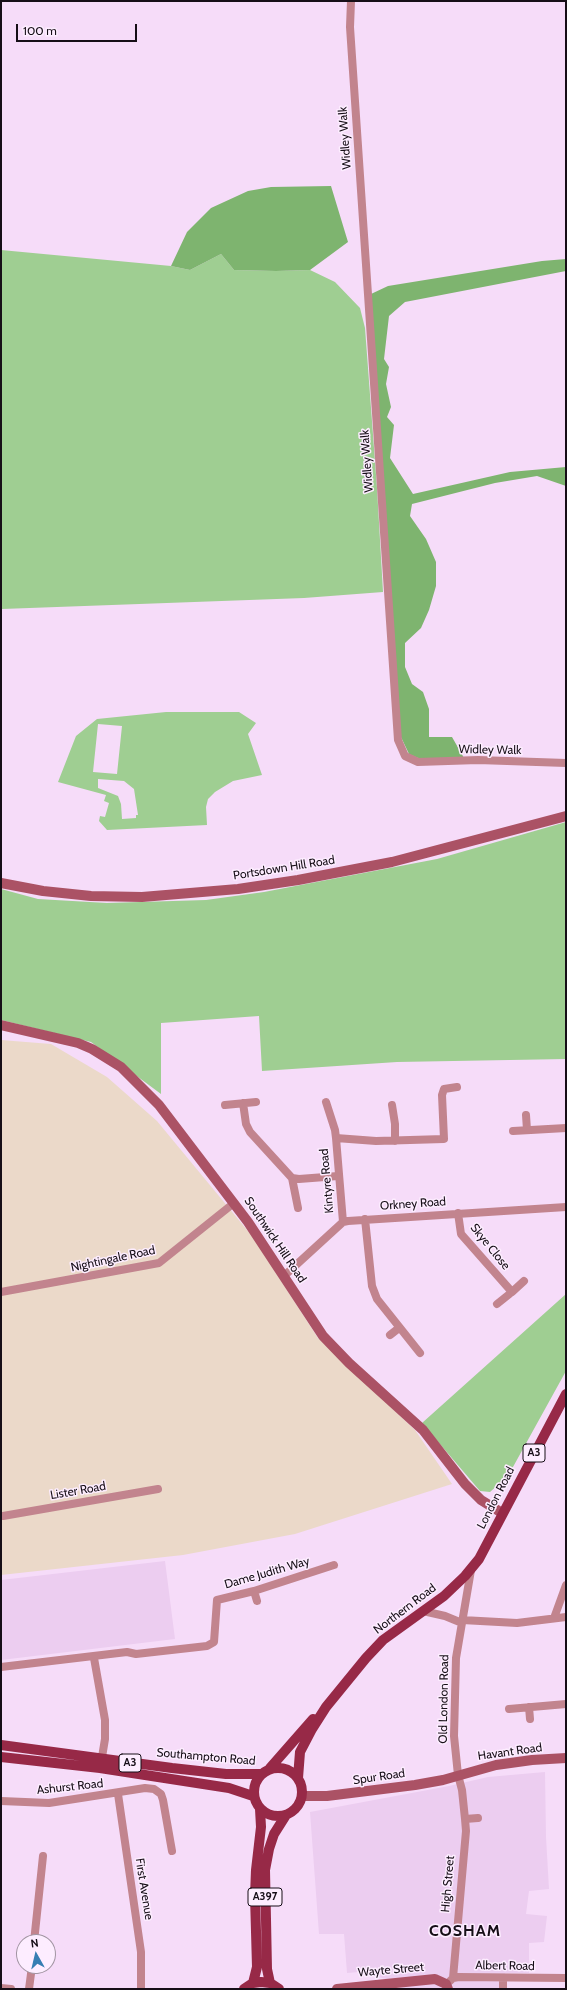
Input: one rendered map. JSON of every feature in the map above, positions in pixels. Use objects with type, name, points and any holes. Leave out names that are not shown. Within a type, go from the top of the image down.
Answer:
[{"type":"main road","name":"Portsdown Hill Road","points":[[1,883],[43,891],[91,896],[142,897],[238,889],[298,880],[392,862],[566,816]]},
{"type":"main road","name":"Southwick Hill Road","points":[[1,1025],[78,1043],[92,1049],[121,1067],[159,1105],[234,1203],[323,1336],[349,1363],[423,1430],[465,1484],[481,1500],[502,1513]]},
{"type":"main road","name":"London Road","points":[[471,1570],[484,1550],[502,1513],[566,1394]]},
{"type":"main road","name":"Northern Road","points":[[270,1768],[307,1725],[326,1707],[366,1658],[383,1640],[444,1596],[471,1570]]},
{"type":"main road","name":"Northern Road","points":[[298,1778],[300,1752],[326,1707]]},
{"type":"main road","name":"Southampton Road","points":[[1,1745],[229,1788],[253,1796]]},
{"type":"main road","name":"Southampton Road","points":[[1,1757],[101,1763],[226,1774],[260,1774]]},
{"type":"main road","name":"Havant Road","points":[[458,1775],[504,1764],[532,1760],[566,1758]]},
{"type":"main road","points":[[270,1768],[276,1767],[288,1770],[298,1778]]},
{"type":"main road","name":"A3","points":[[260,1774],[270,1768]]},
{"type":"main road","points":[[260,1774],[253,1788],[253,1796],[260,1809],[272,1816],[286,1815],[294,1810],[299,1804],[302,1796]]},
{"type":"main road","name":"Spur Road","points":[[302,1796],[343,1795],[422,1783],[458,1775]]},
{"type":"main road","name":"A3","points":[[298,1778],[301,1783],[302,1796]]},
{"type":"main road","name":"A397","points":[[253,1983],[257,1967],[255,1896],[256,1870],[261,1826],[260,1809]]},
{"type":"main road","name":"A397","points":[[270,1983],[267,1969],[266,1870],[269,1849],[274,1834],[286,1815]]},
{"type":"main road","name":"Wayte Street","points":[[336,1989],[360,1986],[382,1987],[435,1979],[449,1984]]},
{"type":"main road","points":[[244,1989],[253,1983],[270,1983],[279,1989]]},
{"type":"street","name":"Widley Walk","points":[[351,1],[350,26],[398,740],[405,756],[418,762],[478,760],[566,763]]},
{"type":"street","name":"Kintyre Road","points":[[336,1138],[395,1141],[444,1139],[442,1095],[444,1090],[457,1087]]},
{"type":"street","points":[[224,1105],[256,1102]]},
{"type":"street","name":"Kintyre Road","points":[[326,1102],[335,1130],[342,1222]]},
{"type":"street","points":[[244,1103],[246,1124],[250,1132],[292,1178],[298,1208]]},
{"type":"street","points":[[392,1105],[395,1124],[395,1141]]},
{"type":"street","points":[[526,1115],[527,1130]]},
{"type":"street","points":[[513,1131],[566,1128]]},
{"type":"street","points":[[292,1178],[299,1179],[338,1176]]},
{"type":"street","name":"Nightingale Road","points":[[1,1292],[159,1263],[234,1203]]},
{"type":"street","name":"Orkney Road","points":[[342,1222],[365,1219],[566,1207]]},
{"type":"street","name":"Skye Close","points":[[458,1213],[461,1234],[512,1292]]},
{"type":"street","points":[[365,1219],[372,1286],[377,1299],[420,1353]]},
{"type":"street","points":[[284,1276],[342,1222]]},
{"type":"street","points":[[497,1304],[524,1281]]},
{"type":"street","points":[[390,1335],[399,1328]]},
{"type":"street","name":"Lister Road","points":[[3,1516],[158,1489]]},
{"type":"street","name":"Dame Judith Way","points":[[94,1658],[127,1652],[136,1654],[207,1646],[214,1642],[217,1600],[254,1591],[334,1565]]},
{"type":"street","name":"Old London Road","points":[[466,1819],[462,1790],[458,1775],[454,1736],[454,1706],[456,1658],[471,1570]]},
{"type":"street","points":[[554,1618],[566,1585]]},
{"type":"street","points":[[254,1591],[257,1601]]},
{"type":"street","points":[[423,1611],[462,1621],[517,1623],[566,1617]]},
{"type":"street","points":[[1,1667],[94,1658],[105,1720],[105,1739],[101,1763]]},
{"type":"street","points":[[509,1709],[566,1704]]},
{"type":"street","points":[[529,1707],[530,1719]]},
{"type":"street","name":"Ashurst Road","points":[[1,1801],[49,1803],[118,1794],[145,1788],[154,1789],[161,1794],[172,1851]]},
{"type":"street","name":"First Avenue","points":[[118,1794],[141,1952],[141,1989]]},
{"type":"street","points":[[466,1819],[478,1818]]},
{"type":"street","name":"High Street","points":[[449,1984],[466,1819]]},
{"type":"street","points":[[35,1934],[43,1856]]},
{"type":"street","points":[[29,1989],[31,1974]]},
{"type":"street","points":[[503,1978],[503,1989]]},
{"type":"street","name":"Albert Road","points":[[449,1984],[503,1978],[566,1978]]},
{"type":"street","points":[[1,1988],[11,1989]]},
{"type":"shaded area","points":[[1,1040],[51,1044],[107,1077],[157,1121],[252,1236],[318,1338],[415,1430],[452,1484],[295,1534],[183,1555],[1,1575]]},
{"type":"shaded area","points":[[165,1561],[175,1639],[1,1660],[1,1580]]},
{"type":"shaded area","points":[[545,1772],[546,1837],[549,1889],[529,1891],[526,1914],[547,1916],[544,1942],[529,1943],[529,1973],[505,1973],[505,1989],[388,1989],[386,1979],[359,1972],[347,1973],[344,1934],[319,1934],[310,1812],[449,1786],[488,1777]]},
{"type":"green space","points":[[331,186],[348,242],[310,270],[234,270],[221,254],[190,270],[171,266],[187,232],[211,208],[248,191],[271,187]]},
{"type":"green space","points":[[1,250],[171,266],[190,270],[221,254],[234,270],[310,270],[335,282],[360,308],[365,328],[383,592],[304,598],[2,609],[1,611]]},
{"type":"green space","points":[[566,259],[566,271],[405,302],[389,316],[384,359],[389,367],[386,384],[391,407],[387,417],[394,425],[390,458],[413,494],[510,472],[566,467],[566,486],[537,476],[495,483],[412,504],[410,516],[426,539],[436,562],[436,586],[429,610],[421,628],[405,643],[405,667],[412,684],[423,692],[429,709],[429,737],[452,737],[464,758],[420,759],[409,754],[400,735],[371,294],[388,286],[542,261]]},
{"type":"green space","points":[[166,712],[239,712],[256,723],[248,734],[262,775],[233,781],[215,792],[208,799],[206,807],[207,825],[107,830],[99,821],[100,816],[105,817],[109,803],[104,801],[106,795],[58,782],[76,736],[97,719]],"holes":[[[98,724],[122,726],[117,774],[93,772]],[[98,779],[124,781],[134,789],[138,815],[136,815],[136,818],[122,819],[121,804],[118,796],[98,788]]]},
{"type":"green space","points":[[566,822],[566,1059],[397,1062],[262,1071],[259,1016],[161,1023],[161,1094],[91,1042],[1,1020],[1,889],[38,899],[107,903],[206,900],[264,892],[437,859]]},
{"type":"green space","points":[[566,1294],[566,1371],[508,1476],[490,1492],[480,1491],[422,1423]]},
{"type":"district","name":"COSHAM","points":[[465,1931]]}]
